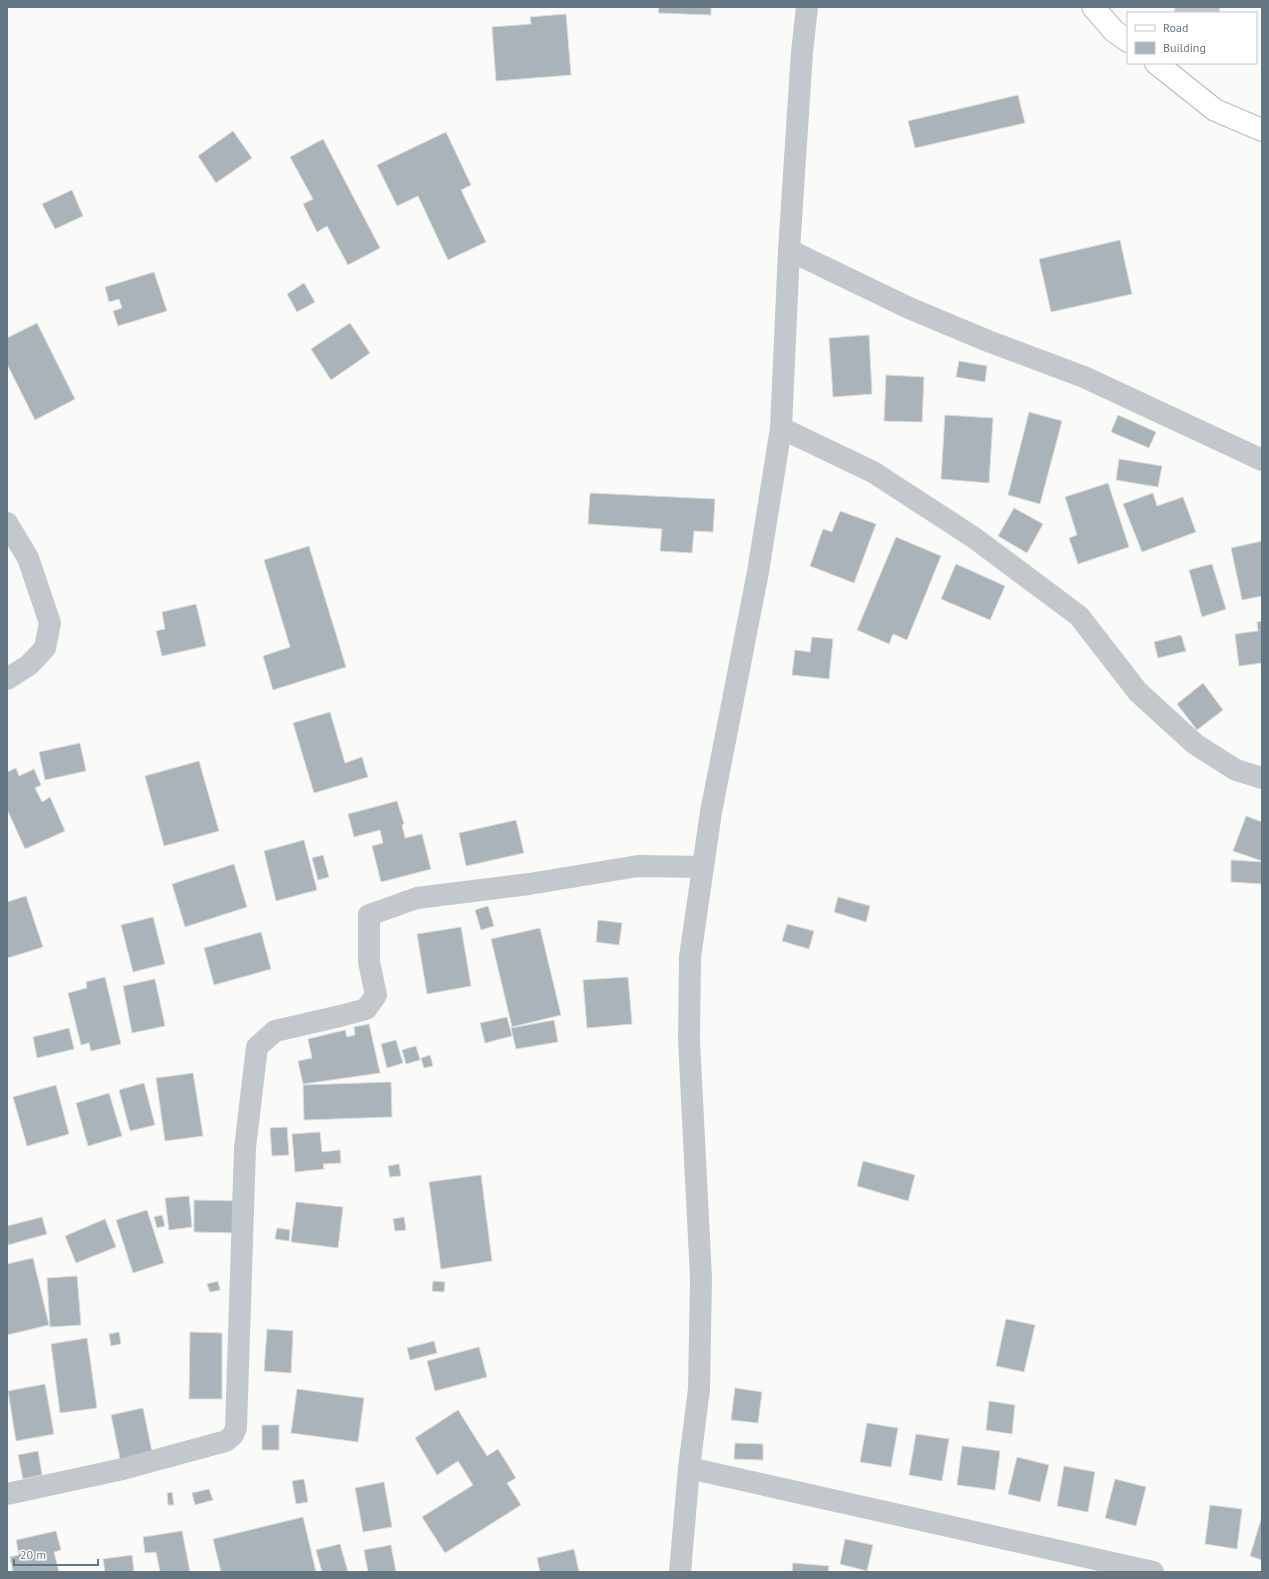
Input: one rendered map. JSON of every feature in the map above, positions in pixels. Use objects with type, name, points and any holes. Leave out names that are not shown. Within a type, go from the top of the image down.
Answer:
[{"type":"street","points":[[680,1572],[689,1468],[699,1389],[701,1278],[689,1040],[690,965],[711,812],[758,572],[781,428],[802,52],[807,7]]},
{"type":"street","points":[[1093,7],[1123,33]]},
{"type":"street","points":[[1189,12],[1209,7]]},
{"type":"street","points":[[1157,64],[1216,110],[1262,130]]},
{"type":"street","points":[[790,250],[909,308],[988,341],[1084,377],[1262,460]]},
{"type":"street","points":[[781,428],[873,472],[973,537],[1079,616],[1138,692],[1195,744],[1236,770],[1262,778]]},
{"type":"street","points":[[7,523],[28,558],[50,623],[45,648],[29,665],[7,679]]},
{"type":"street","points":[[7,1494],[123,1469],[226,1441],[233,1435],[236,1428],[245,1148],[257,1047],[275,1030],[340,1016],[366,1008],[376,995],[369,962],[369,915],[416,898],[529,884],[638,866],[703,867]]},
{"type":"street","points":[[689,1468],[1153,1572]]},
{"type":"building","points":[[659,7],[711,7],[711,15],[658,13]]},
{"type":"building","points":[[566,14],[571,75],[496,81],[492,27],[531,24],[530,17]]},
{"type":"building","points":[[1018,95],[1025,123],[915,148],[908,121]]},
{"type":"building","points":[[233,131],[252,158],[216,183],[198,156]]},
{"type":"building","points":[[446,132],[471,185],[461,190],[486,242],[448,260],[418,196],[397,206],[377,165]]},
{"type":"building","points":[[323,139],[380,248],[348,265],[327,226],[317,232],[303,204],[313,199],[290,157]]},
{"type":"building","points":[[72,190],[83,216],[55,229],[42,204]]},
{"type":"building","points":[[1120,240],[1132,294],[1051,312],[1039,259]]},
{"type":"building","points":[[154,272],[167,311],[118,326],[113,311],[122,308],[119,299],[109,302],[105,287]]},
{"type":"building","points":[[304,283],[315,302],[297,312],[287,294]]},
{"type":"building","points":[[37,323],[75,399],[35,420],[7,364],[7,338]]},
{"type":"building","points":[[350,323],[370,353],[331,380],[311,349]]},
{"type":"building","points":[[869,335],[872,394],[833,397],[829,338]]},
{"type":"building","points":[[959,361],[987,366],[985,382],[956,377]]},
{"type":"building","points":[[886,375],[924,377],[922,422],[884,421]]},
{"type":"building","points":[[1029,412],[1062,421],[1040,504],[1008,495]]},
{"type":"building","points":[[945,415],[993,418],[989,483],[941,479]]},
{"type":"building","points":[[1118,415],[1156,432],[1149,448],[1111,432]]},
{"type":"building","points":[[1119,459],[1162,466],[1158,487],[1116,480]]},
{"type":"building","points":[[1108,483],[1129,547],[1078,564],[1069,538],[1077,535],[1065,497]]},
{"type":"building","points":[[590,493],[715,499],[713,532],[694,531],[692,553],[660,551],[662,529],[588,524]]},
{"type":"building","points":[[1153,493],[1157,506],[1183,497],[1196,532],[1142,552],[1123,504]]},
{"type":"building","points":[[1014,508],[1043,524],[1027,553],[998,536]]},
{"type":"building","points":[[840,511],[876,524],[854,583],[810,566],[823,529],[832,532]]},
{"type":"building","points":[[896,537],[941,556],[907,640],[893,634],[889,644],[857,630]]},
{"type":"building","points":[[1262,541],[1262,596],[1242,600],[1231,548]]},
{"type":"building","points":[[309,546],[346,667],[273,690],[263,656],[290,647],[264,560]]},
{"type":"building","points":[[956,564],[1005,586],[990,620],[941,599]]},
{"type":"building","points":[[1212,564],[1226,609],[1202,617],[1189,570]]},
{"type":"building","points":[[196,604],[206,646],[162,656],[156,631],[165,629],[162,612]]},
{"type":"building","points":[[1262,621],[1262,663],[1239,666],[1235,634],[1258,631],[1257,622]]},
{"type":"building","points":[[1181,635],[1186,651],[1158,658],[1154,642]]},
{"type":"building","points":[[812,637],[833,639],[829,679],[792,675],[795,650],[810,652]]},
{"type":"building","points":[[1203,683],[1223,710],[1197,730],[1177,704]]},
{"type":"building","points":[[330,712],[345,763],[362,757],[368,777],[314,793],[293,723]]},
{"type":"building","points":[[80,743],[86,771],[45,780],[39,752]]},
{"type":"building","points":[[199,761],[219,831],[164,846],[145,776]]},
{"type":"building","points":[[16,768],[19,776],[34,769],[41,785],[35,788],[42,802],[50,797],[65,831],[25,849],[7,809],[7,772]]},
{"type":"building","points":[[397,801],[404,824],[402,825],[405,838],[422,834],[431,869],[381,882],[372,846],[383,843],[380,830],[354,837],[348,814]]},
{"type":"building","points":[[1246,816],[1262,822],[1262,861],[1233,851]]},
{"type":"building","points":[[516,820],[524,853],[466,866],[459,833]]},
{"type":"building","points":[[304,840],[317,890],[276,901],[264,851]]},
{"type":"building","points":[[323,855],[329,877],[318,880],[312,858]]},
{"type":"building","points":[[1231,860],[1262,862],[1262,884],[1231,882]]},
{"type":"building","points":[[234,864],[247,907],[185,927],[172,884]]},
{"type":"building","points":[[26,896],[43,947],[8,958],[7,902]]},
{"type":"building","points":[[838,897],[870,906],[866,922],[834,912]]},
{"type":"building","points":[[488,906],[494,926],[481,930],[475,910]]},
{"type":"building","points":[[153,917],[165,964],[133,972],[121,925]]},
{"type":"building","points":[[598,920],[622,923],[619,945],[596,942]]},
{"type":"building","points":[[787,924],[814,931],[809,949],[782,941]]},
{"type":"building","points":[[461,927],[471,986],[427,994],[417,934]]},
{"type":"building","points":[[540,928],[561,1015],[512,1027],[491,939]]},
{"type":"building","points":[[261,932],[271,969],[214,985],[204,948]]},
{"type":"building","points":[[105,977],[121,1044],[91,1051],[89,1043],[81,1045],[68,993],[87,988],[86,982]]},
{"type":"building","points":[[628,977],[632,1024],[587,1028],[583,980]]},
{"type":"building","points":[[155,979],[165,1026],[132,1033],[123,986]]},
{"type":"building","points":[[507,1017],[512,1036],[485,1043],[480,1023]]},
{"type":"building","points":[[554,1020],[558,1042],[516,1049],[511,1028]]},
{"type":"building","points":[[369,1024],[380,1073],[303,1084],[298,1061],[312,1058],[308,1039],[345,1030],[347,1037],[355,1035],[354,1027]]},
{"type":"building","points":[[69,1028],[74,1049],[37,1058],[33,1037]]},
{"type":"building","points":[[396,1040],[403,1063],[387,1068],[381,1044]]},
{"type":"building","points":[[416,1046],[420,1060],[406,1064],[402,1050]]},
{"type":"building","points":[[430,1055],[433,1066],[424,1068],[421,1058]]},
{"type":"building","points":[[193,1073],[203,1136],[165,1141],[156,1078]]},
{"type":"building","points":[[391,1082],[392,1117],[304,1120],[303,1085]]},
{"type":"building","points":[[144,1083],[155,1125],[130,1131],[119,1090]]},
{"type":"building","points":[[56,1085],[69,1134],[27,1146],[13,1097]]},
{"type":"building","points":[[109,1093],[122,1136],[88,1146],[76,1103]]},
{"type":"building","points":[[287,1127],[289,1155],[272,1156],[270,1128]]},
{"type":"building","points":[[320,1132],[322,1152],[340,1150],[341,1163],[323,1164],[324,1169],[295,1172],[292,1134]]},
{"type":"building","points":[[863,1161],[915,1175],[908,1201],[857,1186]]},
{"type":"building","points":[[399,1164],[401,1176],[390,1177],[388,1166]]},
{"type":"building","points":[[481,1175],[492,1261],[441,1269],[429,1182]]},
{"type":"building","points":[[189,1196],[192,1227],[169,1230],[165,1198]]},
{"type":"building","points":[[194,1200],[238,1201],[238,1233],[194,1232]]},
{"type":"building","points":[[296,1202],[343,1207],[338,1248],[291,1242]]},
{"type":"building","points":[[147,1210],[164,1263],[133,1273],[116,1220]]},
{"type":"building","points":[[162,1215],[165,1226],[157,1228],[154,1217]]},
{"type":"building","points":[[42,1217],[47,1234],[8,1245],[7,1226]]},
{"type":"building","points":[[404,1217],[406,1230],[395,1231],[393,1219]]},
{"type":"building","points":[[105,1219],[116,1247],[76,1263],[65,1236]]},
{"type":"building","points":[[277,1228],[290,1230],[289,1241],[275,1239]]},
{"type":"building","points":[[33,1258],[49,1325],[7,1335],[7,1264]]},
{"type":"building","points":[[77,1276],[81,1325],[50,1327],[47,1278]]},
{"type":"building","points":[[218,1281],[220,1290],[210,1292],[207,1284]]},
{"type":"building","points":[[433,1281],[445,1282],[444,1292],[432,1291]]},
{"type":"building","points":[[1006,1319],[1035,1325],[1024,1372],[996,1366]]},
{"type":"building","points":[[267,1329],[293,1331],[291,1373],[264,1371]]},
{"type":"building","points":[[119,1332],[121,1344],[111,1346],[109,1334]]},
{"type":"building","points":[[190,1332],[222,1333],[222,1399],[189,1399]]},
{"type":"building","points":[[87,1338],[97,1408],[60,1413],[51,1344]]},
{"type":"building","points":[[434,1341],[437,1353],[410,1360],[407,1348]]},
{"type":"building","points":[[479,1347],[487,1377],[435,1391],[427,1361]]},
{"type":"building","points":[[45,1384],[54,1434],[16,1441],[8,1391]]},
{"type":"building","points":[[735,1388],[762,1392],[758,1423],[731,1420]]},
{"type":"building","points":[[297,1389],[364,1398],[358,1442],[291,1433]]},
{"type":"building","points":[[989,1401],[1015,1405],[1012,1434],[986,1430]]},
{"type":"building","points":[[143,1408],[153,1457],[121,1463],[111,1415]]},
{"type":"building","points":[[458,1410],[487,1456],[498,1449],[516,1478],[507,1483],[521,1505],[445,1553],[422,1517],[473,1485],[458,1461],[437,1475],[415,1438]]},
{"type":"building","points":[[867,1423],[898,1428],[891,1467],[860,1462]]},
{"type":"building","points":[[262,1425],[279,1425],[279,1450],[262,1450]]},
{"type":"building","points":[[916,1434],[949,1439],[942,1481],[909,1475]]},
{"type":"building","points":[[735,1443],[763,1444],[763,1460],[734,1459]]},
{"type":"building","points":[[962,1446],[1000,1451],[995,1490],[957,1485]]},
{"type":"building","points":[[38,1451],[42,1475],[23,1479],[18,1455]]},
{"type":"building","points":[[1017,1457],[1049,1465],[1040,1502],[1008,1494]]},
{"type":"building","points":[[1064,1466],[1095,1472],[1088,1512],[1057,1506]]},
{"type":"building","points":[[304,1479],[308,1502],[296,1504],[292,1481]]},
{"type":"building","points":[[1115,1479],[1146,1487],[1136,1526],[1105,1518]]},
{"type":"building","points":[[384,1482],[392,1527],[363,1532],[355,1488]]},
{"type":"building","points":[[209,1489],[213,1500],[195,1505],[192,1493]]},
{"type":"building","points":[[172,1492],[174,1505],[168,1505],[167,1493]]},
{"type":"building","points":[[1210,1505],[1242,1509],[1237,1549],[1205,1544]]},
{"type":"building","points":[[1262,1516],[1262,1560],[1250,1556]]},
{"type":"building","points":[[303,1517],[316,1572],[221,1572],[213,1539]]},
{"type":"building","points":[[56,1531],[61,1550],[54,1552],[59,1572],[13,1572],[10,1557],[19,1555],[16,1540]]},
{"type":"building","points":[[182,1531],[190,1572],[160,1572],[156,1552],[145,1553],[143,1537]]},
{"type":"building","points":[[845,1539],[873,1545],[867,1571],[840,1564]]},
{"type":"building","points":[[340,1544],[348,1572],[322,1572],[316,1550]]},
{"type":"building","points":[[391,1545],[396,1572],[368,1572],[364,1550]]},
{"type":"building","points":[[574,1549],[579,1572],[540,1572],[537,1558]]},
{"type":"building","points":[[132,1555],[134,1572],[105,1572],[103,1559]]},
{"type":"building","points":[[793,1563],[829,1566],[828,1572],[792,1572]]}]
